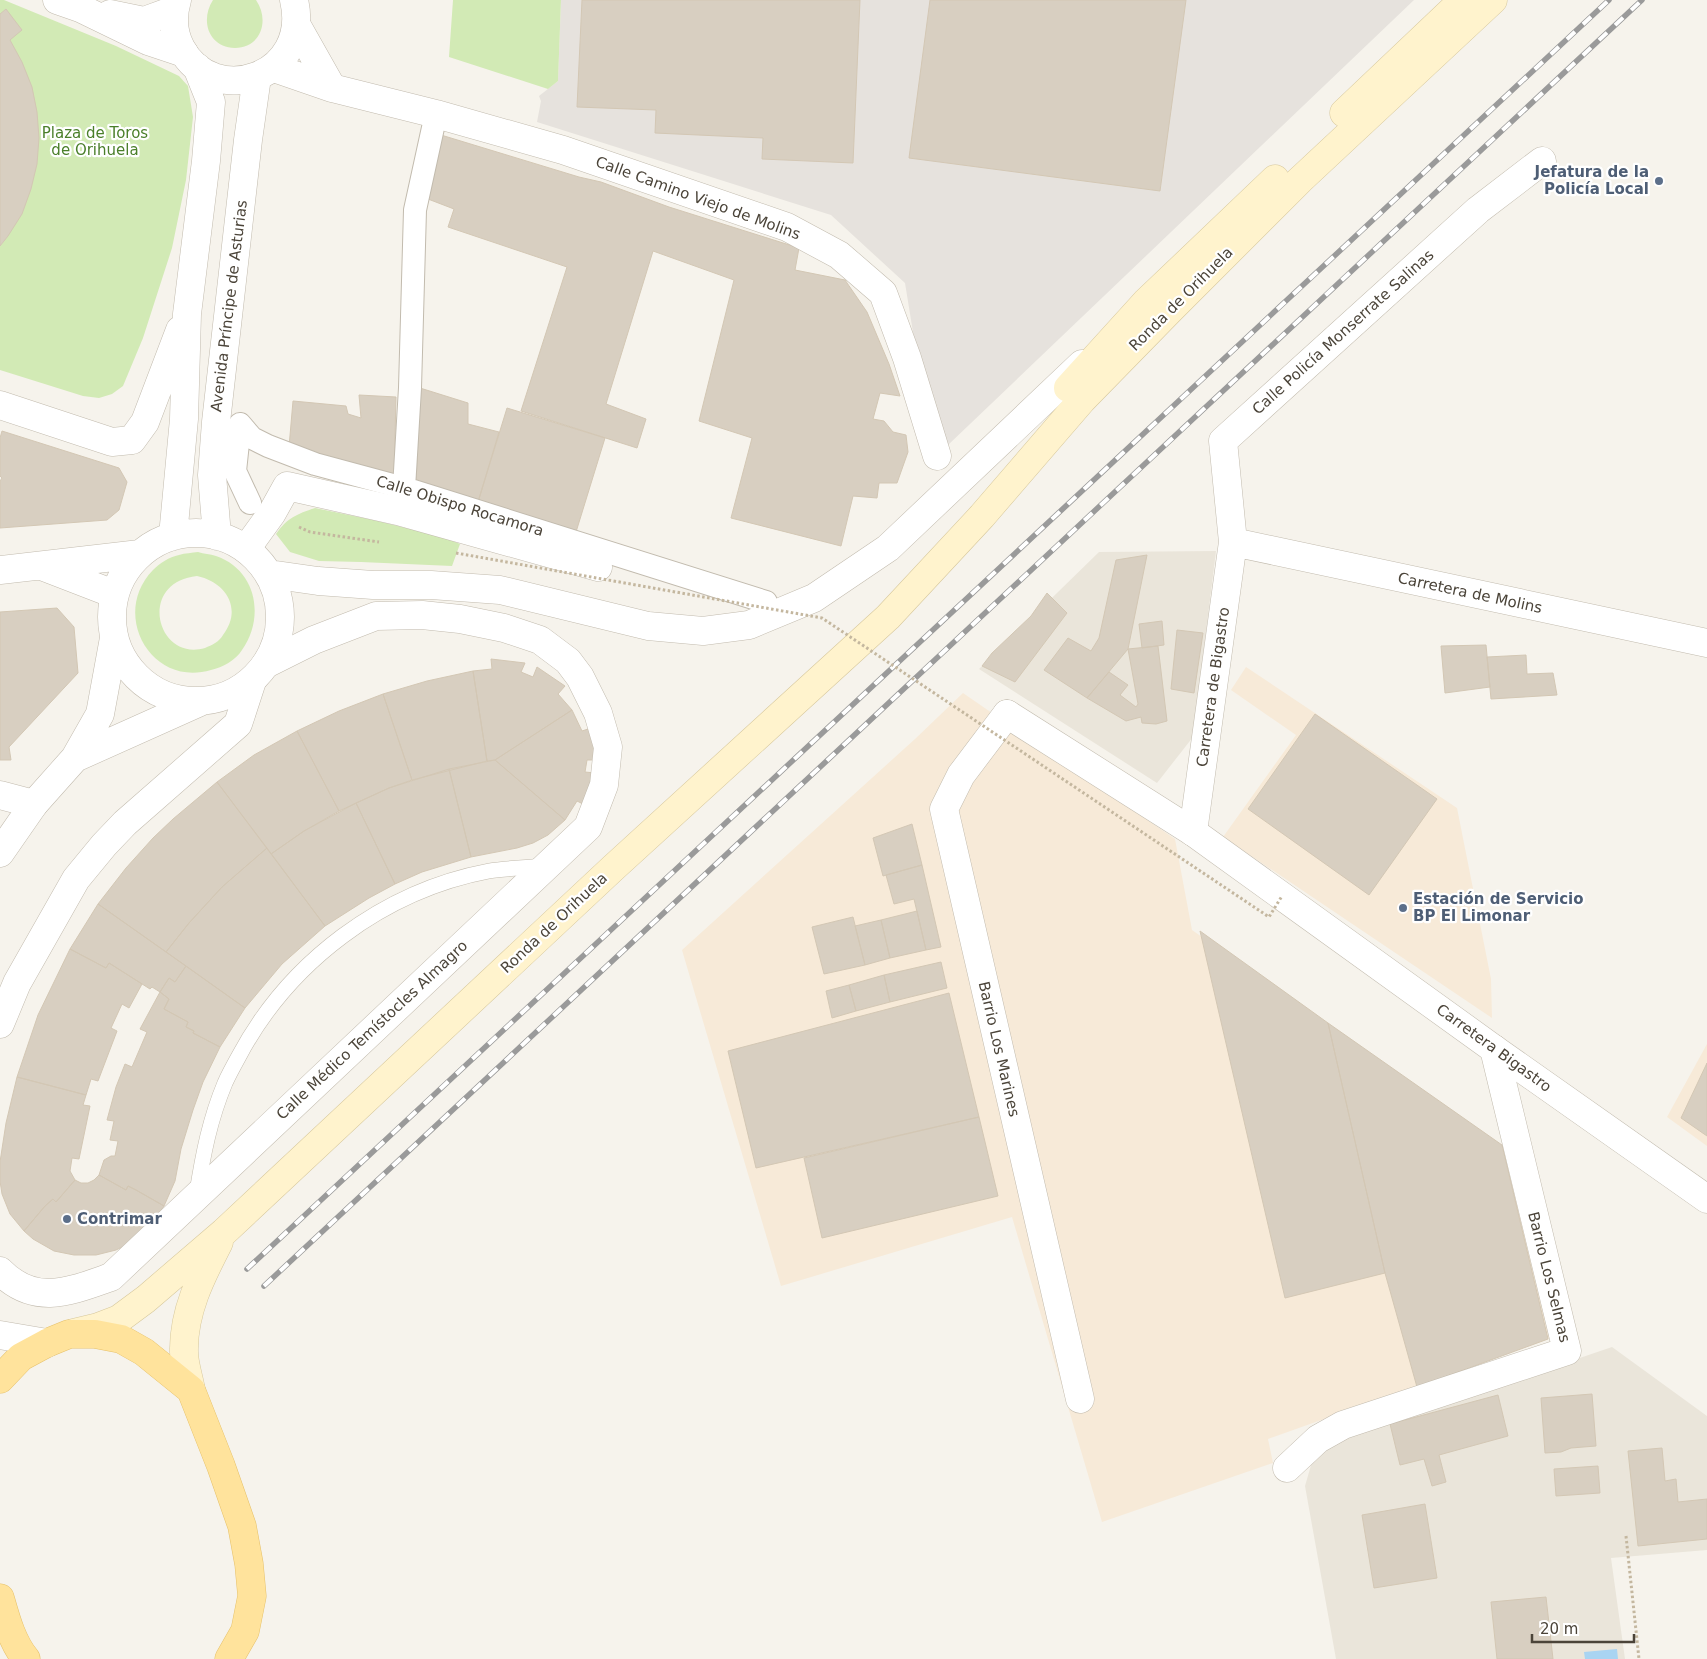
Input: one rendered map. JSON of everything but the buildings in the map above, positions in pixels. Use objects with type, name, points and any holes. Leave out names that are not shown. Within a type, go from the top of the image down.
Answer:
[{"type":"main road","name":"Ronda de Orihuela","points":[[888,617],[958,519],[1034,426],[1146,302],[1463,0]]},
{"type":"main road","name":"Ronda de Orihuela","points":[[58,1338],[119,1319],[146,1299],[224,1232],[613,868],[888,617],[982,516],[1082,400],[1109,372],[1300,180],[1493,0]]},
{"type":"main road","name":"Ronda de Orihuela","points":[[191,1390],[184,1352],[188,1314],[196,1288],[224,1232]]},
{"type":"main road","points":[[0,1379],[21,1357],[58,1338],[95,1334],[121,1339],[144,1352],[191,1390],[242,1526],[249,1564],[252,1596],[247,1622],[245,1631],[229,1659]]},
{"type":"main road","points":[[2,1612],[26,1659]]},
{"type":"street","points":[[68,4],[144,21],[175,5]]},
{"type":"street","points":[[68,4],[190,60],[210,75],[225,80],[241,80],[265,72],[286,54],[293,40],[298,9]]},
{"type":"street","name":"Avenida Príncipe de Asturias","points":[[173,536],[184,419],[187,314],[207,153],[211,102],[177,39],[174,25],[175,5]]},
{"type":"street","points":[[298,9],[332,88]]},
{"type":"street","name":"Avenida Príncipe de Asturias","points":[[217,536],[212,475],[216,422],[248,140],[265,72]]},
{"type":"street","name":"Calle Camino Viejo de Molins","points":[[265,72],[436,114],[563,150],[779,224],[839,255],[884,293],[907,358],[937,456]]},
{"type":"street","points":[[404,488],[410,388],[415,210],[436,114]]},
{"type":"street","name":"Calle Policía Monserrate Salinas","points":[[1233,542],[1223,441],[1478,210],[1542,161]]},
{"type":"street","points":[[269,574],[318,581],[373,585],[431,585],[500,590],[648,626],[703,631],[749,625],[814,598],[888,548],[1146,302]]},
{"type":"street","name":"Avenida Príncipe de Asturias","points":[[0,405],[112,442],[132,440],[145,422],[187,314]]},
{"type":"street","name":"Calle Obispo Rocamora","points":[[250,503],[235,471],[240,424],[252,438],[315,464],[404,488],[766,602]]},
{"type":"street","name":"Calle Obispo Rocamora","points":[[246,549],[272,513],[287,486],[398,511],[598,567]]},
{"type":"street","points":[[0,1024],[17,983],[76,879],[125,823],[238,724],[259,673],[277,643],[280,620],[278,596],[269,574],[246,549],[217,536],[195,533],[173,536],[155,543],[140,554],[124,573],[114,594],[111,616],[114,638],[121,656],[132,672],[145,685],[162,694],[180,700],[200,702]]},
{"type":"street","name":"Carretera de Molins","points":[[1233,542],[1707,643]]},
{"type":"street","name":"Carretera de Bigastro","points":[[1193,832],[1233,542]]},
{"type":"street","points":[[0,570],[140,554]]},
{"type":"street","points":[[40,566],[114,594]]},
{"type":"street","name":"Calle Médico Temístocles Almagro","points":[[0,1271],[20,1286],[36,1292],[54,1293],[70,1291],[111,1277],[588,827],[604,784],[608,747],[598,713],[580,677],[568,661],[540,640],[504,628],[460,619],[422,615],[376,616],[314,640],[259,673]]},
{"type":"street","points":[[0,853],[34,804],[75,758],[100,714],[114,638]]},
{"type":"street","points":[[75,758],[200,702],[228,696],[259,673]]},
{"type":"street","name":"Barrio Los Marines","points":[[1080,1399],[944,809],[961,775],[1007,714],[1193,832]]},
{"type":"street","points":[[0,795],[34,804]]},
{"type":"street","points":[[1193,832],[1282,896]]},
{"type":"street","name":"Carretera Bigastro","points":[[1282,896],[1494,1049],[1707,1199]]},
{"type":"street","name":"Barrio Los Selmas","points":[[1287,1468],[1318,1439],[1343,1424],[1567,1351],[1494,1049]]},
{"type":"street","points":[[0,1335],[58,1338]]},
{"type":"lane","points":[[197,1195],[206,1137],[225,1082],[252,1031],[288,984],[331,944],[379,911],[432,887],[488,872],[547,866]]},
{"type":"path","points":[[310,532],[371,540]]},
{"type":"path","points":[[456,553],[822,618],[1269,916],[1282,896]]},
{"type":"path","points":[[1626,1536],[1639,1659]]},
{"type":"shaded area","points":[[561,0],[1414,0],[948,445],[918,363],[905,283],[831,215],[537,122],[541,101],[539,96],[558,81]]},
{"type":"shaded area","points":[[1216,551],[1193,737],[1157,783],[979,669],[1099,552]]},
{"type":"shaded area","name":"Estación de Servicio BP El Limonar","points":[[1246,667],[1457,808],[1491,979],[1492,1018],[1223,837],[1296,735],[1231,690]]},
{"type":"shaded area","points":[[963,693],[1175,839],[1192,930],[1503,1147],[1552,1338],[1268,1439],[1273,1463],[1102,1522],[1012,1217],[781,1286],[682,950],[915,739]]},
{"type":"shaded area","points":[[1707,1044],[1707,1146],[1667,1117]]},
{"type":"shaded area","points":[[1612,1347],[1707,1416],[1707,1550],[1611,1558],[1625,1659],[1336,1659],[1305,1486],[1316,1448]]},
{"type":"green space","name":"Plaza de Toros de Orihuela","points":[[0,0],[116,46],[179,76],[188,86],[193,117],[186,180],[172,248],[143,338],[123,386],[112,394],[99,398],[83,396],[0,370]]},
{"type":"green space","points":[[213,0],[256,0],[262,16],[262,24],[257,38],[244,47],[235,48],[218,43],[213,38],[207,24],[209,8]]},
{"type":"green space","points":[[453,0],[561,0],[558,81],[548,89],[449,57]]},
{"type":"green space","points":[[315,508],[378,521],[446,538],[460,544],[452,566],[319,561],[290,552],[276,534],[293,517]]},
{"type":"green space","points":[[198,552],[216,556],[230,563],[241,572],[253,596],[255,610],[249,637],[236,657],[215,669],[190,673],[171,668],[155,658],[143,643],[137,626],[135,607],[141,588],[156,567],[172,557]],"holes":[[[197,576],[207,579],[223,590],[228,598],[231,606],[229,625],[221,637],[213,644],[205,648],[188,649],[175,644],[165,633],[160,620],[160,605],[166,592],[178,581]]]},
{"type":"water","points":[[1617,1649],[1618,1659],[1585,1659],[1584,1652]]},
{"type":"railway","points":[[247,1269],[1609,0]]},
{"type":"railway","points":[[264,1286],[1642,0]]},
{"type":"place","name":"Jefatura de la Policía Local","points":[[1659,181]]},
{"type":"place","name":"Estación de Servicio BP El Limonar","points":[[1403,908]]},
{"type":"place","name":"Contrimar","points":[[67,1219]]}]
